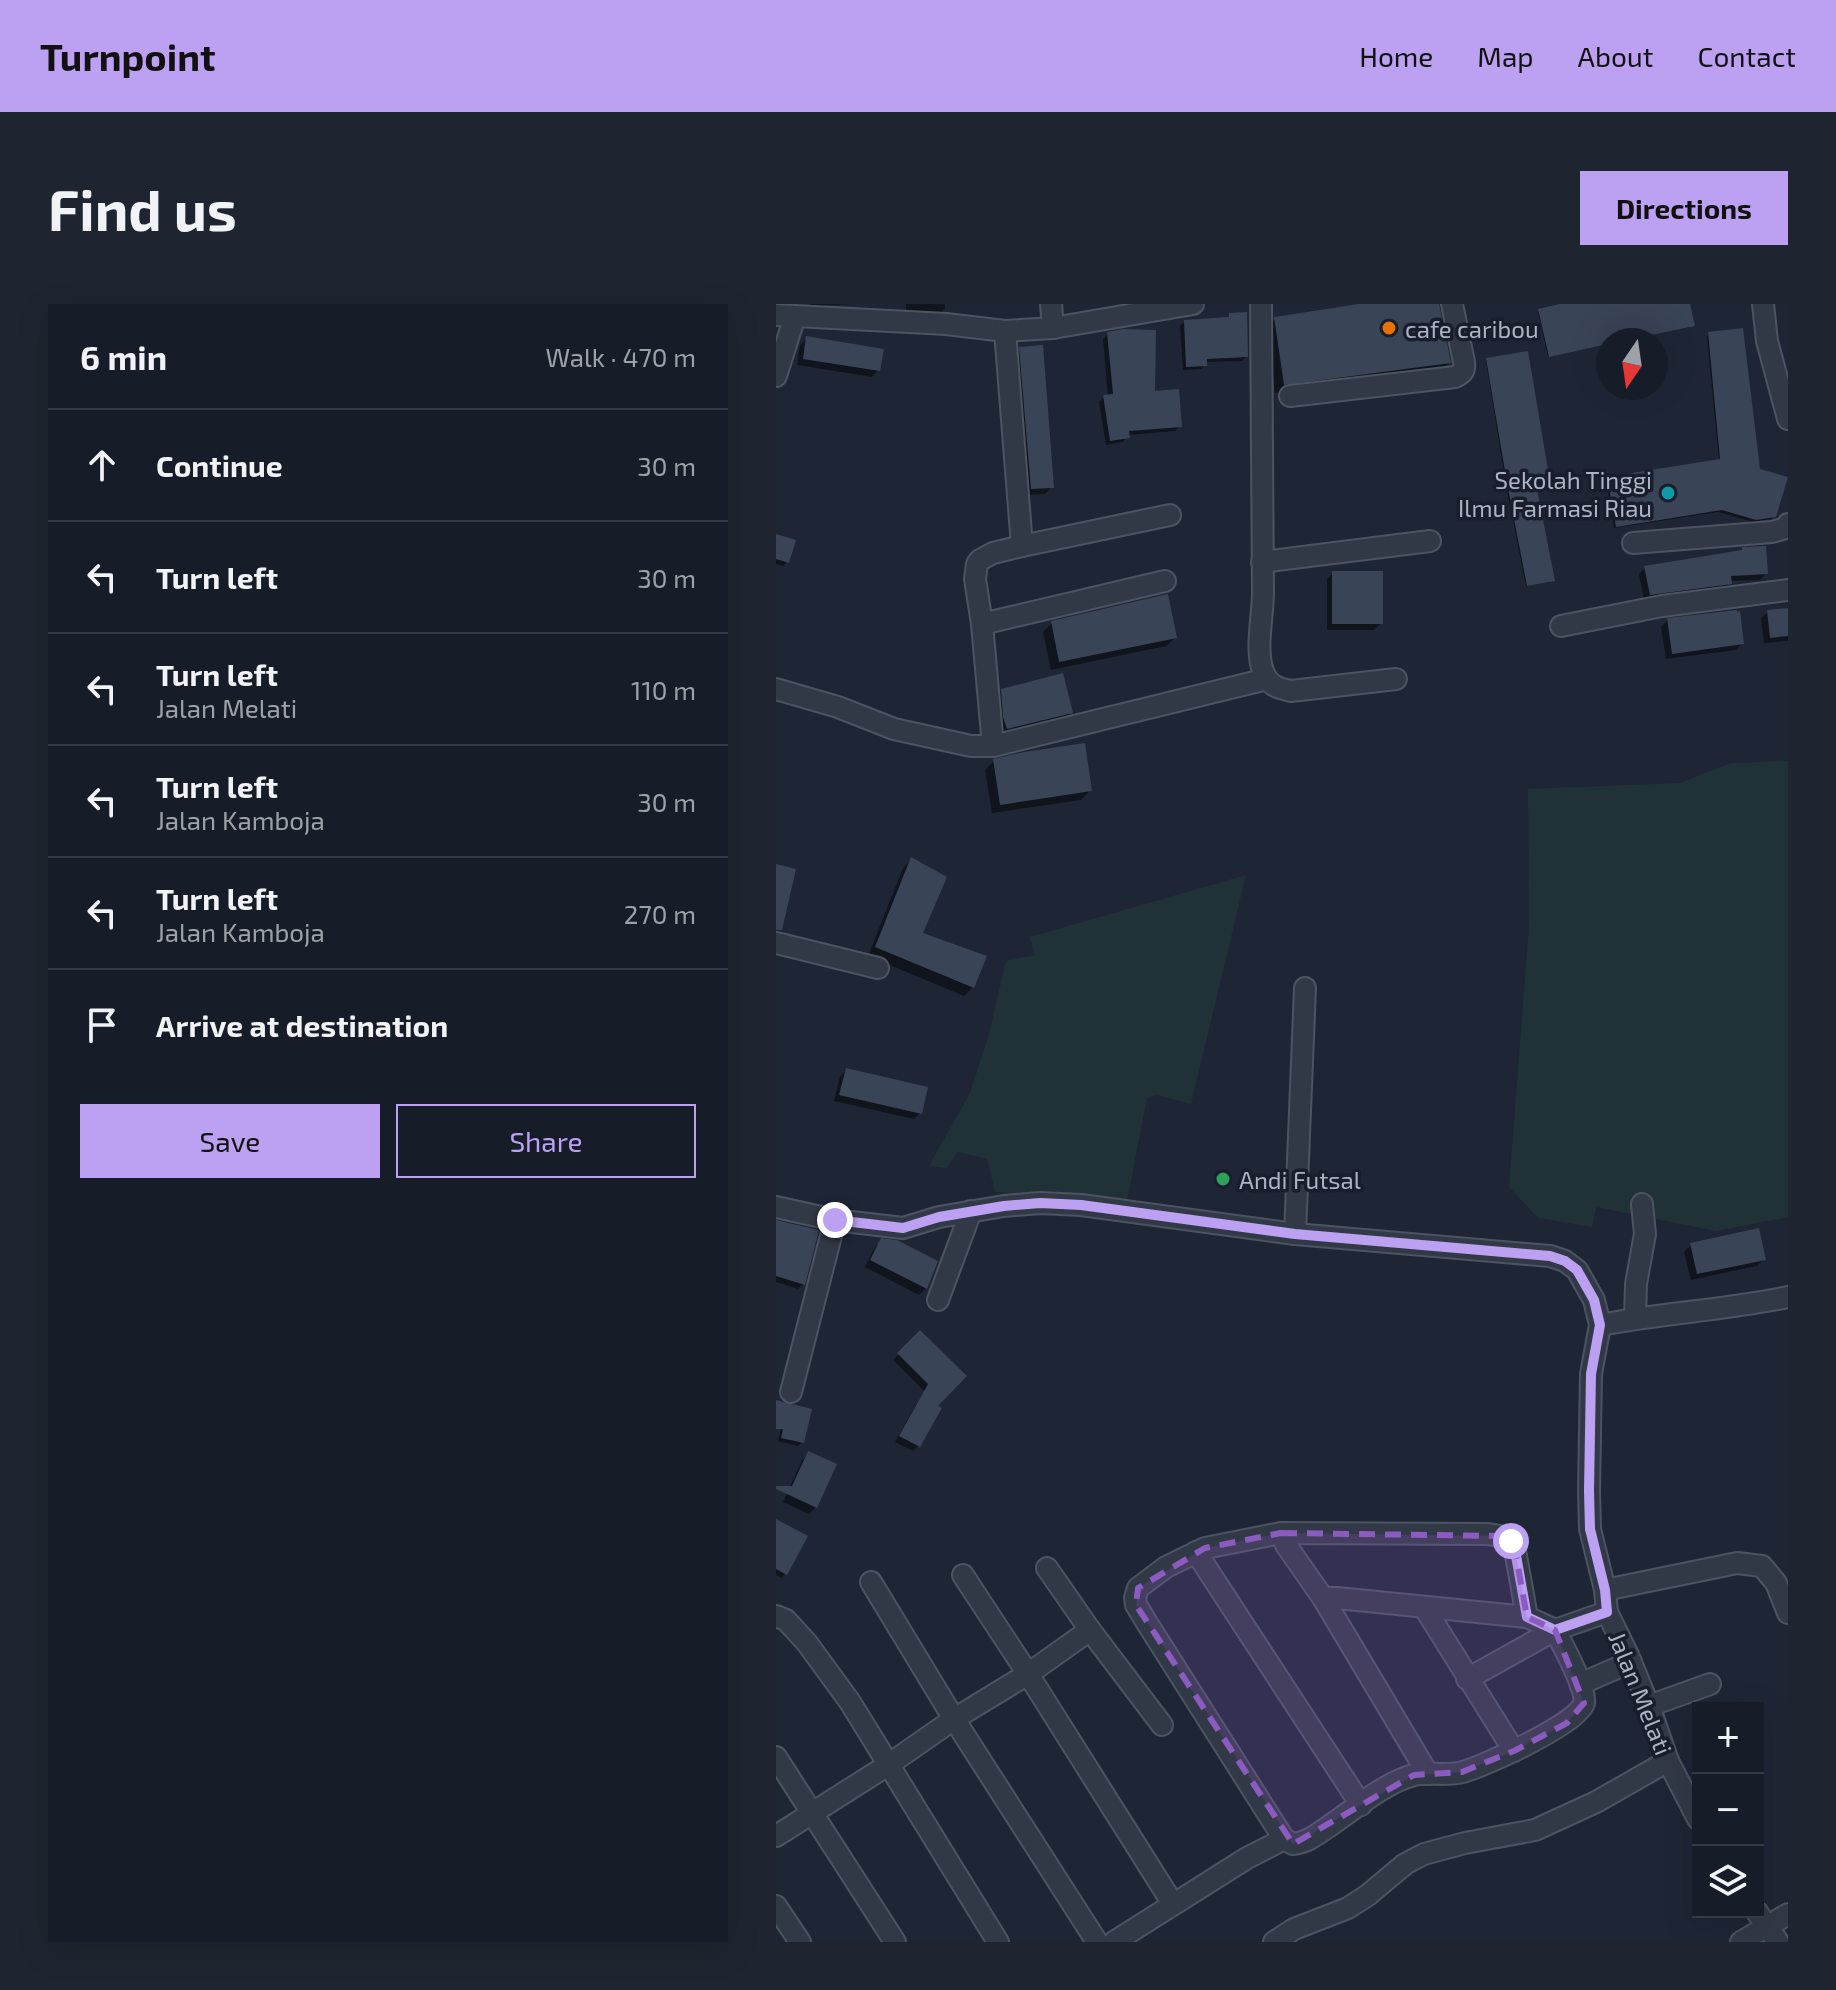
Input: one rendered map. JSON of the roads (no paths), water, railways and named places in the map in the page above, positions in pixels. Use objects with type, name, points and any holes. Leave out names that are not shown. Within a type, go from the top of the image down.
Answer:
[{"type":"street","points":[[1051,304],[1053,328]]},
{"type":"street","points":[[776,376],[786,316],[875,312],[1005,331],[1053,328],[1193,304]]},
{"type":"street","points":[[1261,304],[1260,660],[1269,682],[1277,688],[1291,691],[1396,679]]},
{"type":"street","points":[[1290,396],[1462,374],[1464,362],[1452,304]]},
{"type":"street","points":[[1763,304],[1778,340],[1788,420]]},
{"type":"street","points":[[1005,331],[1022,546]]},
{"type":"street","points":[[993,746],[975,579],[980,560],[993,553],[1022,546],[1170,515]]},
{"type":"street","points":[[1633,543],[1772,532],[1786,528],[1788,524]]},
{"type":"street","points":[[1262,562],[1430,541]]},
{"type":"street","points":[[982,624],[1165,581]]},
{"type":"street","points":[[1561,626],[1662,606],[1788,590]]},
{"type":"street","points":[[776,689],[838,707],[894,729],[971,746],[993,746],[1267,679]]},
{"type":"street","points":[[776,943],[878,968]]},
{"type":"street","points":[[1295,1234],[1305,988]]},
{"type":"street","points":[[776,1207],[835,1220],[903,1228],[971,1211],[1040,1203],[1081,1205],[1295,1234],[1550,1256],[1565,1261],[1577,1270],[1594,1300],[1600,1325],[1788,1297]]},
{"type":"street","points":[[1635,1318],[1636,1284],[1645,1234],[1642,1204]]},
{"type":"street","points":[[938,1300],[971,1211]]},
{"type":"street","points":[[791,1392],[835,1220]]},
{"type":"street","name":"Jalan Melati","points":[[1600,1325],[1591,1374],[1590,1529],[1605,1590],[1607,1612],[1631,1662],[1668,1761],[1692,1807]]},
{"type":"street","points":[[1281,1533],[1428,1774]]},
{"type":"street","points":[[1323,1598],[1527,1617],[1555,1630],[1583,1690],[1584,1703],[1567,1723],[1514,1751],[1462,1772],[1414,1775],[1377,1791],[1305,1842],[1293,1844],[1284,1839],[1136,1605],[1138,1588],[1166,1567],[1205,1548],[1281,1533],[1487,1534],[1504,1536],[1511,1541],[1527,1617]]},
{"type":"street","points":[[1196,1552],[1361,1805]]},
{"type":"street","points":[[1605,1590],[1737,1563],[1762,1566],[1776,1583],[1788,1613]]},
{"type":"street","points":[[1047,1568],[1162,1725]]},
{"type":"street","points":[[963,1575],[1173,1904]]},
{"type":"street","points":[[871,1582],[954,1719],[1097,1942]]},
{"type":"street","points":[[1424,1607],[1514,1751]]},
{"type":"street","points":[[1467,1679],[1555,1630],[1607,1612]]},
{"type":"street","points":[[776,1616],[786,1620],[807,1643],[850,1702],[998,1942]]},
{"type":"street","points":[[776,1836],[1028,1674],[1090,1630]]},
{"type":"street","points":[[1580,1684],[1631,1662]]},
{"type":"street","points":[[1649,1706],[1710,1684]]},
{"type":"street","points":[[776,1757],[895,1942]]},
{"type":"street","points":[[1274,1942],[1294,1929],[1348,1908],[1405,1864],[1424,1854],[1535,1830],[1596,1802],[1668,1761]]},
{"type":"street","points":[[1114,1942],[1247,1858],[1284,1839]]},
{"type":"street","points":[[776,1906],[800,1942]]},
{"type":"street","points":[[1741,1942],[1788,1914]]},
{"type":"place","name":"cafe caribou","points":[[1389,328]]},
{"type":"place","name":"Sekolah Tinggi Ilmu Farmasi Riau","points":[[1668,493]]},
{"type":"place","name":"Andi Futsal","points":[[1223,1179]]}]
